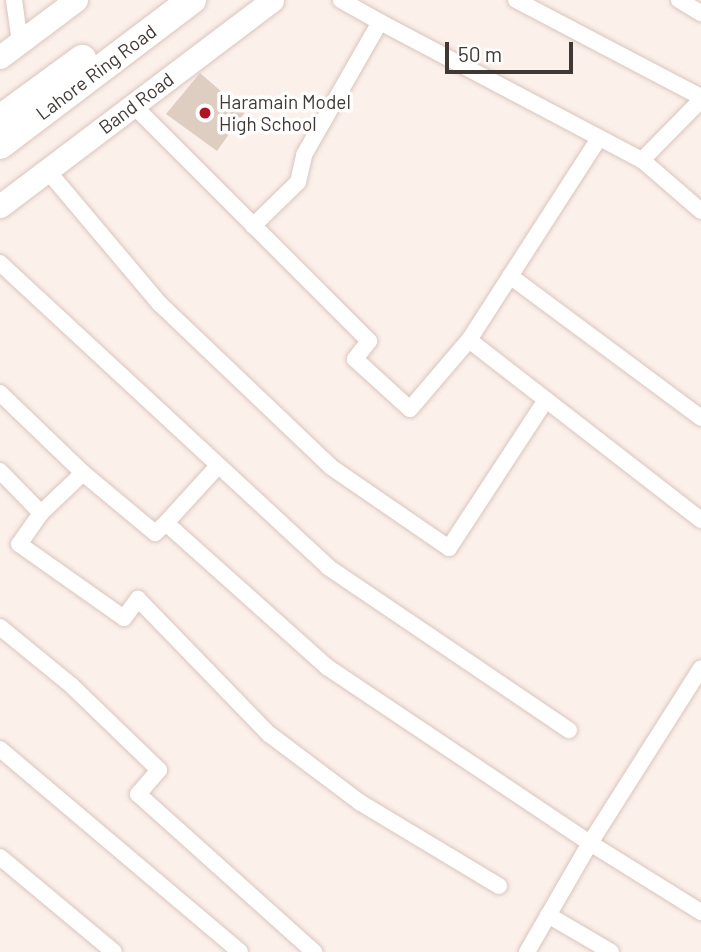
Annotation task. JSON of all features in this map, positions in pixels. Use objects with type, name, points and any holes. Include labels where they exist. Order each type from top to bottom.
[{"type":"highway","name":"Lahore Ring Road","points":[[0,119],[160,0]]},
{"type":"highway","name":"Lahore Ring Road","points":[[0,145],[192,0]]},
{"type":"main road","points":[[0,57],[76,0]]},
{"type":"main road","name":"Band Road","points":[[0,206],[272,0]]},
{"type":"street","points":[[14,0],[20,42]]},
{"type":"street","points":[[341,0],[642,160],[701,211]]},
{"type":"street","points":[[516,0],[701,99],[642,160]]},
{"type":"street","points":[[679,0],[701,13]]},
{"type":"street","points":[[253,226],[298,182],[304,155],[380,22]]},
{"type":"street","points":[[133,105],[369,341],[355,359],[410,409],[469,340],[599,138]]},
{"type":"street","points":[[47,170],[160,304],[331,467],[449,548],[546,400]]},
{"type":"street","points":[[0,263],[217,467],[328,567],[569,730]]},
{"type":"street","points":[[510,276],[701,418]]},
{"type":"street","points":[[469,340],[701,520]]},
{"type":"street","points":[[0,393],[83,473],[155,533],[217,467]]},
{"type":"street","points":[[0,471],[41,513]]},
{"type":"street","points":[[83,473],[41,513],[19,544],[124,618],[138,599],[268,734],[361,803],[499,886]]},
{"type":"street","points":[[166,523],[327,667],[590,843],[701,912]]},
{"type":"street","points":[[0,627],[72,687],[159,770],[138,794],[314,952]]},
{"type":"street","points":[[527,952],[590,843],[701,668]]},
{"type":"street","points":[[0,749],[240,952]]},
{"type":"street","points":[[0,857],[114,952]]},
{"type":"street","points":[[548,915],[611,952]]},
{"type":"building","name":"Haramain Model High School","points":[[200,73],[245,112],[217,151],[166,114]]},
{"type":"place","name":"Haramain Model High School","points":[[205,113]]}]
